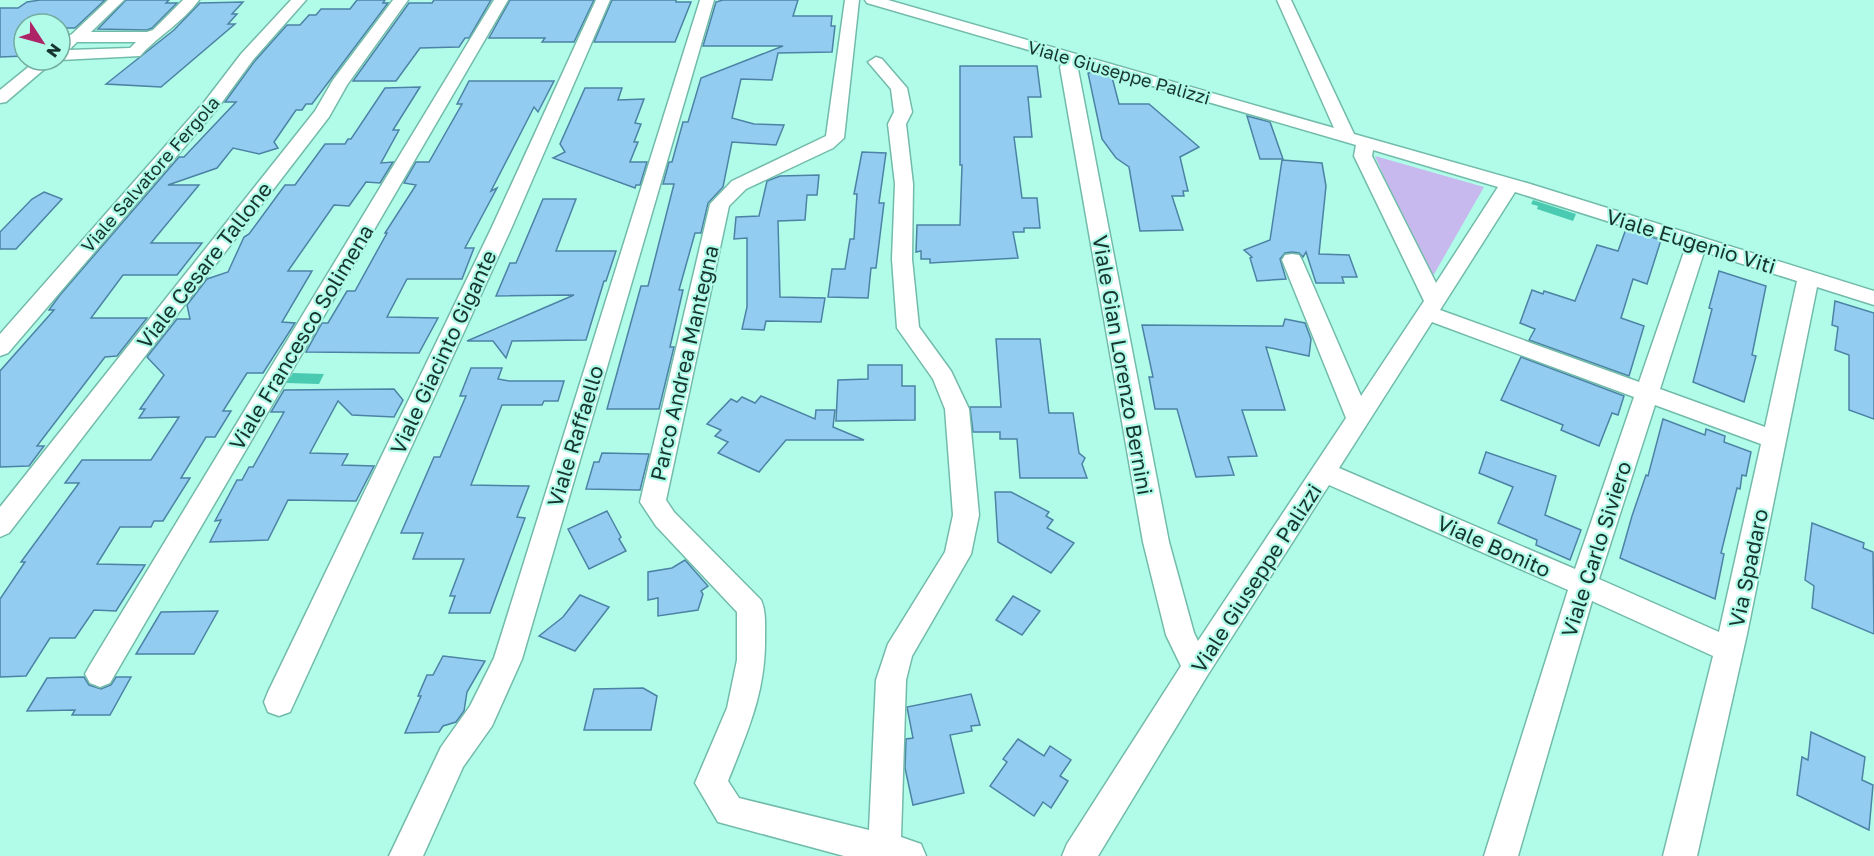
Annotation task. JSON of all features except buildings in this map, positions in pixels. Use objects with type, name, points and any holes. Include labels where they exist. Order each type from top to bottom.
[{"type":"street","points":[[72,41],[117,0]]},
{"type":"street","points":[[76,38],[149,37],[159,33],[192,0]]},
{"type":"street","name":"Viale Salvatore Fergola","points":[[0,348],[211,105],[247,57],[299,0]]},
{"type":"street","name":"Viale Cesare Tallone","points":[[0,526],[323,113],[339,84],[401,0]]},
{"type":"street","name":"Viale Francesco Solimena","points":[[100,674],[501,0]]},
{"type":"street","name":"Viale Giacinto Gigante","points":[[279,702],[496,240],[603,0]]},
{"type":"street","name":"Viale Raffaello","points":[[406,856],[452,757],[481,716],[508,659],[707,0]]},
{"type":"street","name":"Parco Andrea Mantegna","points":[[852,0],[835,138],[827,144],[739,185],[720,204],[653,502],[665,519],[750,608],[751,660],[742,708],[711,783],[729,811],[770,823],[896,852]]},
{"type":"street","name":"Viale Giuseppe Palizzi","points":[[872,0],[1508,184],[1507,190],[1197,667],[1079,856]]},
{"type":"street","points":[[1284,0],[1357,142],[1431,306],[1647,393],[1775,440]]},
{"type":"street","points":[[72,55],[134,53],[149,37]]},
{"type":"street","name":"Viale Gian Lorenzo Bernini","points":[[1072,58],[1068,67],[1156,542],[1180,635],[1197,667]]},
{"type":"street","points":[[876,62],[899,88],[903,112],[897,124],[903,184],[902,259],[908,328],[943,377],[957,409],[966,515],[958,554],[898,653],[891,680],[896,852]]},
{"type":"street","points":[[0,98],[32,72]]},
{"type":"street","name":"Viale Eugenio Viti","points":[[1508,184],[1874,298]]},
{"type":"street","name":"Viale Carlo Siviero","points":[[1501,856],[1583,586],[1697,243]]},
{"type":"street","points":[[1292,261],[1359,420]]},
{"type":"street","name":"Via Spadaro","points":[[1680,856],[1729,650],[1808,278]]},
{"type":"street","name":"Viale Bonito","points":[[1325,473],[1466,532],[1729,650]]},
{"type":"shaded area","points":[[1375,156],[1484,187],[1433,276],[1423,268]]},
{"type":"shaded area","points":[[1533,200],[1576,214],[1573,221],[1537,209],[1538,206],[1531,204]]},
{"type":"shaded area","points":[[293,373],[324,374],[319,384],[286,383]]}]
